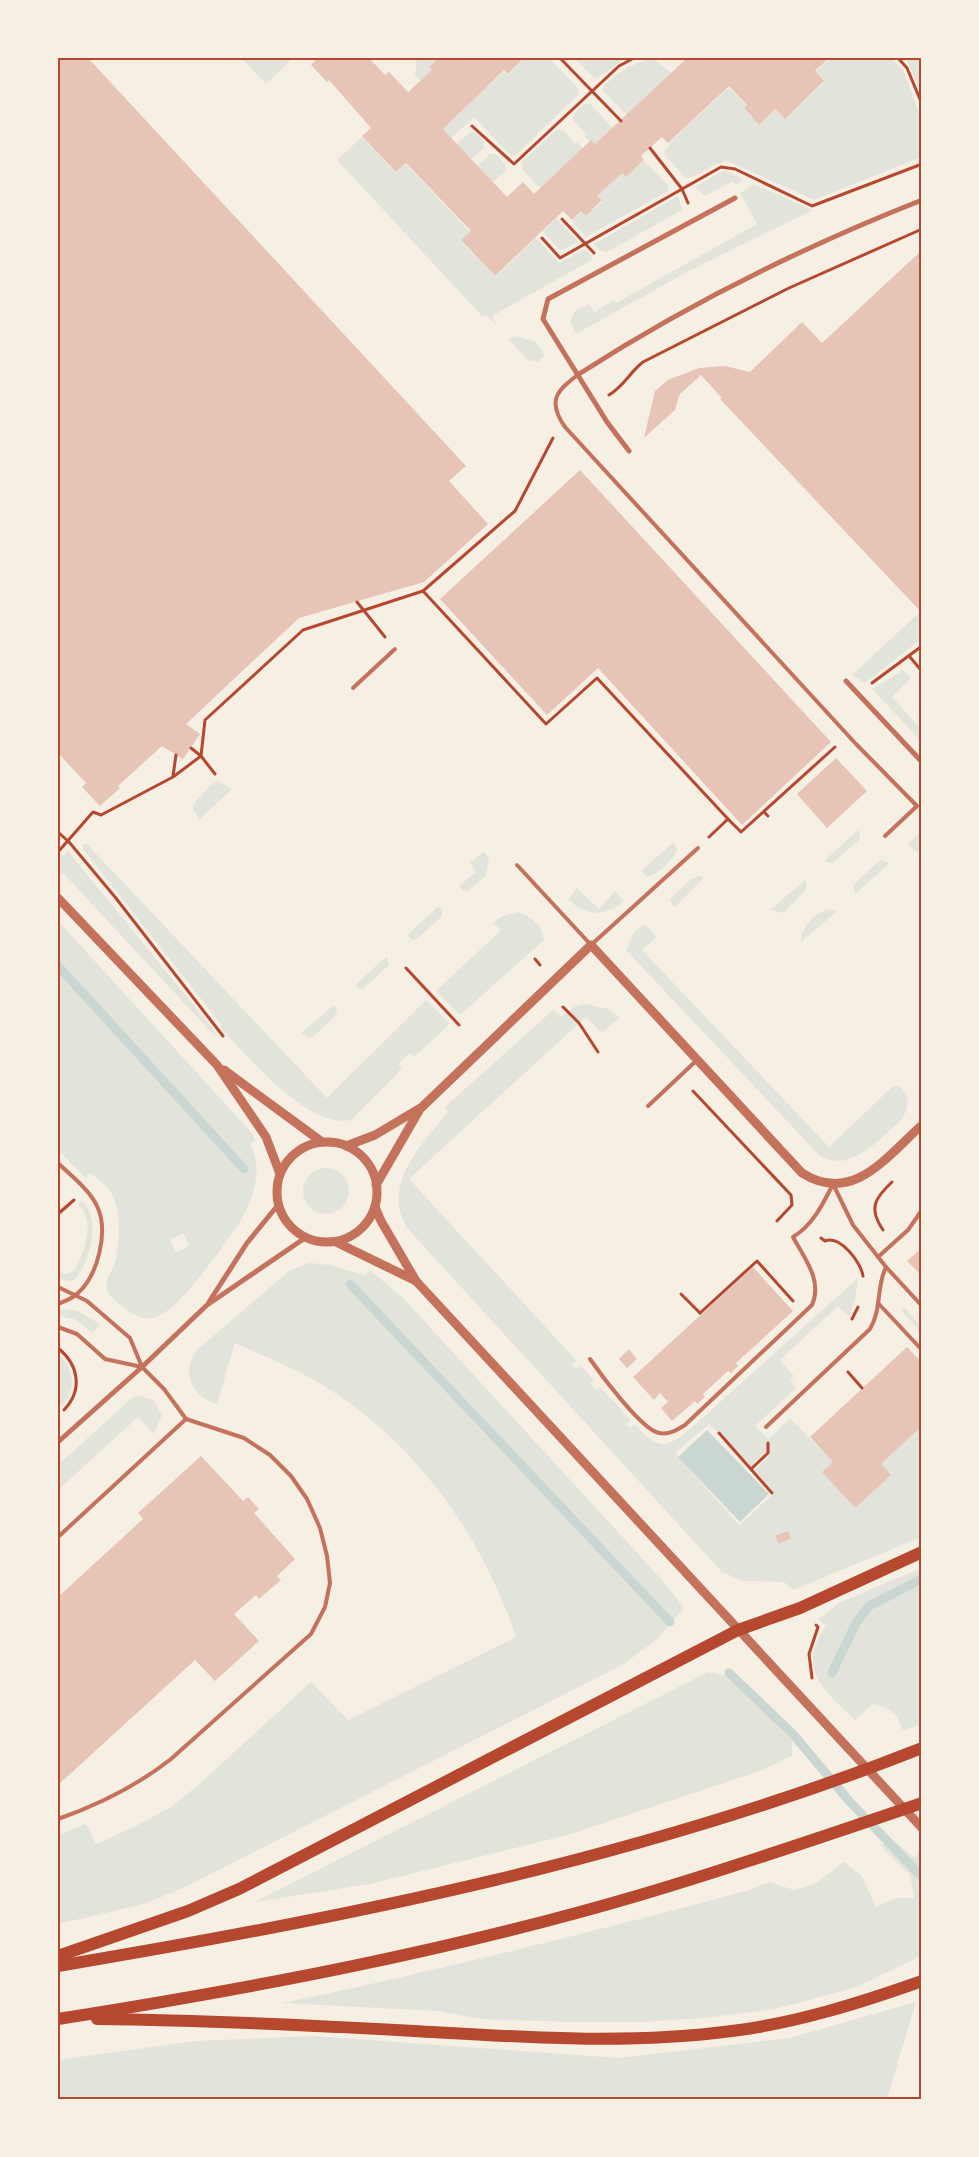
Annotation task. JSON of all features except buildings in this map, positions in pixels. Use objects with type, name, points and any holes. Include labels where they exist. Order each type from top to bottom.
[{"type":"main road","points":[[58,1956],[188,1911],[238,1889],[583,1708],[738,1630],[800,1608],[922,1552]]},
{"type":"main road","points":[[58,1966],[206,1941],[427,1896],[617,1849],[817,1786],[922,1748]]},
{"type":"main road","points":[[60,2019],[301,1977],[515,1929],[640,1895],[922,1803]]},
{"type":"main road","points":[[60,2019],[236,2021],[562,2039],[644,2038],[706,2034],[767,2025],[860,2002],[922,1982]]},
{"type":"street","points":[[629,452],[617,437],[543,319],[548,299],[735,198]]},
{"type":"street","points":[[579,374],[638,338],[767,269],[832,238],[922,200]]},
{"type":"street","points":[[846,681],[922,762]]},
{"type":"street","points":[[58,898],[217,1066],[266,1137],[280,1174]]},
{"type":"street","points":[[346,1146],[375,1135],[422,1107],[591,945],[802,1173],[816,1182],[850,1183],[865,1177],[922,1125]]},
{"type":"street","points":[[217,1066],[322,1142]]},
{"type":"street","points":[[376,1185],[422,1107]]},
{"type":"street","points":[[322,1142],[346,1146],[359,1154],[369,1164],[376,1185],[375,1206],[369,1220],[360,1230],[336,1242],[323,1242],[304,1238],[288,1224],[278,1205],[276,1192],[280,1174],[286,1163],[296,1153],[308,1146],[322,1142]]},
{"type":"street","points":[[206,1305],[247,1242],[278,1205]]},
{"type":"street","points":[[375,1206],[381,1222],[416,1282],[922,1828]]},
{"type":"street","points":[[58,1442],[142,1367],[206,1305],[304,1238]]},
{"type":"street","points":[[336,1242],[416,1282]]},
{"type":"lane","points":[[579,374],[566,384],[556,397],[556,412],[565,427],[856,744],[917,806],[885,836]]},
{"type":"lane","points":[[352,688],[396,649]]},
{"type":"lane","points":[[517,865],[591,945],[698,848]]},
{"type":"lane","points":[[648,1106],[697,1060]]},
{"type":"lane","points":[[58,1163],[95,1201],[100,1213],[101,1236],[96,1260],[88,1280],[76,1295],[58,1304]]},
{"type":"lane","points":[[590,1359],[604,1380],[650,1430],[664,1434],[678,1430],[812,1305],[816,1291],[813,1275],[793,1237],[806,1227],[817,1213],[833,1184]]},
{"type":"lane","points":[[833,1184],[853,1224],[886,1267],[922,1306]]},
{"type":"lane","points":[[878,1257],[908,1230],[922,1210]]},
{"type":"lane","points":[[766,1427],[870,1329],[878,1313],[880,1279],[886,1267]]},
{"type":"lane","points":[[58,1288],[76,1295],[87,1302],[130,1338],[142,1367],[164,1389],[186,1419],[244,1438],[270,1455],[291,1476],[307,1499],[320,1528],[327,1556],[330,1583],[325,1607],[311,1634],[171,1759],[150,1776],[126,1789],[58,1819]]},
{"type":"lane","points":[[878,1303],[922,1350]]},
{"type":"lane","points":[[58,1327],[77,1334],[105,1359],[142,1367]]},
{"type":"lane","points":[[58,1537],[186,1419]]},
{"type":"path","points":[[560,58],[621,121]]},
{"type":"path","points":[[472,126],[514,164],[619,66],[634,58]]},
{"type":"path","points":[[901,58],[922,104]]},
{"type":"path","points":[[650,148],[682,189]]},
{"type":"path","points":[[542,238],[560,258],[721,167],[735,169],[812,206],[922,164]]},
{"type":"path","points":[[562,219],[586,243]]},
{"type":"path","points":[[596,404],[623,386],[631,372],[643,362],[789,288],[922,229]]},
{"type":"path","points":[[58,852],[69,842],[93,812],[102,815],[173,777],[201,756],[205,720],[303,630],[423,591],[515,511],[554,436],[565,427]]},
{"type":"path","points":[[423,591],[546,724],[597,678],[741,832],[836,745],[840,749]]},
{"type":"path","points":[[357,602],[396,649]]},
{"type":"path","points":[[857,694],[910,657],[922,646]]},
{"type":"path","points":[[910,657],[920,669]]},
{"type":"path","points":[[191,748],[201,756],[215,774]]},
{"type":"path","points":[[173,777],[176,755]]},
{"type":"path","points":[[764,812],[768,816]]},
{"type":"path","points":[[698,848],[728,819]]},
{"type":"path","points":[[58,832],[69,842],[115,897],[223,1036]]},
{"type":"path","points":[[535,959],[540,965]]},
{"type":"path","points":[[406,968],[459,1025]]},
{"type":"path","points":[[563,1006],[579,1024],[598,1052]]},
{"type":"path","points":[[693,1091],[791,1195],[793,1202],[777,1221]]},
{"type":"path","points":[[894,1242],[878,1223],[874,1209],[877,1197],[896,1179]]},
{"type":"path","points":[[58,1214],[78,1197]]},
{"type":"path","points":[[787,1211],[794,1217]]},
{"type":"path","points":[[821,1238],[825,1241],[833,1240],[839,1242],[860,1267],[864,1277],[863,1284]]},
{"type":"path","points":[[681,1294],[700,1314],[757,1261],[794,1302],[794,1309]]},
{"type":"path","points":[[852,1320],[860,1299]]},
{"type":"path","points":[[58,1348],[72,1364],[76,1372],[76,1392],[58,1415]]},
{"type":"path","points":[[72,1364],[76,1359]]},
{"type":"path","points":[[844,1368],[862,1388]]},
{"type":"path","points":[[719,1433],[772,1493]]},
{"type":"path","points":[[751,1469],[768,1453]]},
{"type":"path","points":[[815,1623],[818,1627],[811,1644],[809,1663],[815,1684]]},
{"type":"shaded area","points":[[241,58],[293,58],[266,84]]},
{"type":"shaded area","points":[[417,58],[439,58],[429,67],[432,71],[421,81],[415,75]]},
{"type":"shaded area","points":[[549,58],[579,89],[578,95],[516,155],[510,155],[474,117],[451,138],[442,129],[504,71],[508,75],[524,59]]},
{"type":"shaded area","points":[[574,58],[626,58],[597,78],[594,78]]},
{"type":"shaded area","points":[[831,58],[891,58],[903,70],[921,118],[921,157],[814,200],[730,162],[718,164],[697,175],[686,178],[665,156],[664,151],[669,146],[668,144],[729,87],[747,106],[744,109],[759,125],[775,110],[785,119],[824,82],[815,72]]},
{"type":"shaded area","points":[[911,58],[921,58],[921,93],[907,61]]},
{"type":"shaded area","points":[[648,59],[655,60],[671,73],[627,115],[603,91],[604,85],[626,68]]},
{"type":"shaded area","points":[[584,104],[590,104],[613,128],[595,145],[584,136],[586,134],[573,120],[574,114]]},
{"type":"shaded area","points":[[556,130],[563,130],[575,144],[577,142],[583,148],[541,189],[522,169],[522,162]]},
{"type":"shaded area","points":[[470,132],[476,133],[484,141],[484,148],[471,159],[457,144]]},
{"type":"shaded area","points":[[362,137],[396,173],[406,164],[470,232],[461,241],[495,277],[536,238],[559,263],[585,249],[591,255],[592,260],[492,316],[497,326],[486,315],[483,317],[337,160]]},
{"type":"shaded area","points":[[490,154],[496,154],[505,164],[506,170],[493,182],[478,166]]},
{"type":"shaded area","points":[[644,161],[669,186],[668,191],[586,237],[572,221],[581,212],[586,216],[602,202],[597,196],[622,173],[626,177]]},
{"type":"shaded area","points":[[724,170],[741,178],[742,181],[736,184],[733,181],[705,196],[695,187]]},
{"type":"shaded area","points":[[754,184],[813,210],[685,273],[576,334],[570,323],[575,311],[589,304],[594,312],[614,300],[616,303],[757,224],[740,193]]},
{"type":"shaded area","points":[[678,196],[682,210],[607,252],[599,250],[594,244]]},
{"type":"shaded area","points":[[556,218],[578,242],[561,251],[543,232]]},
{"type":"shaded area","points":[[517,336],[536,342],[545,355],[537,362],[533,359],[530,362],[508,339]]},
{"type":"shaded area","points":[[919,613],[921,616],[921,639],[865,683],[852,675]]},
{"type":"shaded area","points":[[903,670],[911,678],[892,697],[921,729],[921,741],[872,689]]},
{"type":"shaded area","points":[[218,781],[232,789],[200,819],[193,810],[193,804],[211,785]]},
{"type":"shaded area","points":[[858,830],[860,839],[835,861],[831,863],[824,861]]},
{"type":"shaded area","points":[[921,831],[921,848],[917,853],[908,844]]},
{"type":"shaded area","points":[[674,842],[677,850],[672,858],[660,870],[647,877],[641,871]]},
{"type":"shaded area","points":[[87,844],[327,1098],[426,1000],[450,1024],[414,1057],[410,1053],[398,1064],[402,1069],[351,1120],[334,1120],[317,1114],[281,1089],[223,1031],[220,1023],[83,849],[83,845]]},
{"type":"shaded area","points":[[68,851],[213,1029],[215,1036],[64,874],[58,873],[58,860]]},
{"type":"shaded area","points":[[484,851],[489,859],[486,876],[468,891],[463,891],[459,886],[476,872],[470,863]]},
{"type":"shaded area","points":[[880,860],[890,863],[855,894],[853,885]]},
{"type":"shaded area","points":[[700,876],[704,878],[675,907],[672,905],[670,899],[691,879]]},
{"type":"shaded area","points":[[805,880],[807,887],[803,893],[783,913],[770,910]]},
{"type":"shaded area","points":[[577,888],[599,909],[615,891],[624,901],[609,910],[595,913],[588,912],[568,899]]},
{"type":"shaded area","points":[[438,907],[442,910],[442,916],[417,939],[412,940],[407,935]]},
{"type":"shaded area","points":[[830,909],[836,912],[801,942],[803,931],[810,921],[825,910]]},
{"type":"shaded area","points":[[519,912],[539,926],[544,940],[460,1015],[436,991],[501,930],[493,923],[502,916]]},
{"type":"shaded area","points":[[58,921],[252,1133],[255,1140],[250,1145],[254,1153],[257,1172],[250,1202],[242,1219],[202,1274],[189,1290],[165,1313],[154,1318],[142,1318],[123,1307],[112,1298],[107,1290],[108,1279],[115,1262],[119,1235],[117,1207],[110,1191],[90,1173],[86,1178],[58,1150]],"holes":[[[183,1233],[189,1246],[176,1253],[170,1240]]]},
{"type":"shaded area","points":[[645,924],[657,937],[642,950],[829,1147],[893,1086],[899,1087],[907,1098],[906,1111],[902,1118],[874,1145],[857,1156],[839,1161],[820,1156],[626,950],[634,932]]},
{"type":"shaded area","points":[[387,956],[389,965],[363,989],[358,989],[356,984]]},
{"type":"shaded area","points":[[586,1004],[608,1009],[620,1017],[602,1033],[586,1017],[409,1179],[577,1361],[572,1365],[576,1369],[581,1366],[594,1380],[590,1383],[596,1390],[600,1387],[631,1420],[626,1424],[630,1428],[635,1424],[645,1435],[660,1444],[668,1443],[682,1435],[858,1278],[855,1301],[849,1317],[838,1306],[780,1360],[794,1376],[790,1381],[796,1388],[755,1426],[769,1439],[790,1418],[833,1462],[822,1472],[855,1508],[881,1464],[921,1426],[921,1537],[794,1590],[784,1582],[743,1581],[722,1572],[407,1228],[400,1212],[399,1196],[402,1180],[417,1151],[448,1112],[445,1107],[553,1010],[561,1016],[576,1006]],"holes":[[[709,1424],[751,1466],[767,1451],[770,1454],[755,1470],[774,1493],[739,1525],[675,1453]]]},
{"type":"shaded area","points":[[334,1005],[337,1010],[336,1015],[313,1037],[309,1038],[301,1033]]},
{"type":"shaded area","points":[[326,1168],[339,1172],[345,1178],[349,1191],[345,1204],[339,1210],[326,1214],[313,1210],[307,1204],[303,1191],[307,1178],[313,1172]]},
{"type":"shaded area","points":[[82,1201],[88,1209],[91,1218],[92,1238],[83,1268],[74,1280],[67,1281],[58,1278],[58,1271],[66,1274],[74,1271],[82,1255],[87,1237],[87,1220],[84,1212],[78,1205]]},
{"type":"shaded area","points":[[309,1263],[330,1265],[365,1275],[370,1270],[404,1299],[662,1580],[684,1608],[657,1639],[624,1664],[181,1889],[144,1904],[58,1924],[58,1835],[86,1824],[96,1844],[134,1827],[169,1808],[196,1787],[311,1682],[348,1720],[516,1637],[501,1598],[483,1560],[462,1524],[438,1490],[411,1458],[382,1429],[349,1403],[314,1380],[235,1343],[217,1404],[201,1395],[191,1382],[189,1374],[190,1365],[198,1349],[289,1271]]},
{"type":"shaded area","points":[[905,1308],[921,1326],[921,1333],[902,1311]]},
{"type":"shaded area","points":[[64,1309],[78,1311],[100,1324],[93,1333],[74,1319],[58,1316],[58,1311]]},
{"type":"shaded area","points":[[58,1353],[68,1367],[72,1381],[69,1395],[58,1409]]},
{"type":"shaded area","points":[[141,1396],[153,1400],[162,1415],[154,1434],[138,1417],[58,1490],[58,1465],[133,1397]]},
{"type":"shaded area","points":[[707,1430],[769,1494],[740,1522],[678,1457]]},
{"type":"shaded area","points":[[921,1568],[921,1725],[902,1730],[899,1720],[892,1712],[873,1704],[855,1720],[825,1689],[814,1667],[813,1654],[817,1641],[826,1626],[819,1619],[839,1603]]},
{"type":"shaded area","points":[[708,1672],[733,1677],[792,1733],[792,1756],[760,1771],[571,1834],[370,1884],[255,1902]]},
{"type":"shaded area","points":[[895,1842],[915,1858],[921,1850],[921,1956],[857,1987],[775,2009],[704,2018],[643,2022],[568,2022],[482,2019],[437,2011],[282,2003],[399,1978],[515,1950],[746,1891],[770,1882],[794,1890],[815,1884],[843,1862],[862,1876],[876,1907],[896,1898],[914,1898],[910,1875],[880,1845]]},
{"type":"shaded area","points":[[916,2002],[887,2099],[58,2099],[58,2060],[195,2041],[314,2036],[619,2058],[790,2038]]},
{"type":"waterway","points":[[58,966],[244,1169]]},
{"type":"waterway","points":[[350,1284],[670,1622]]},
{"type":"waterway","points":[[832,1673],[856,1623],[869,1606],[922,1579]]},
{"type":"waterway","points":[[729,1673],[792,1733],[850,1802],[922,1877]]}]
